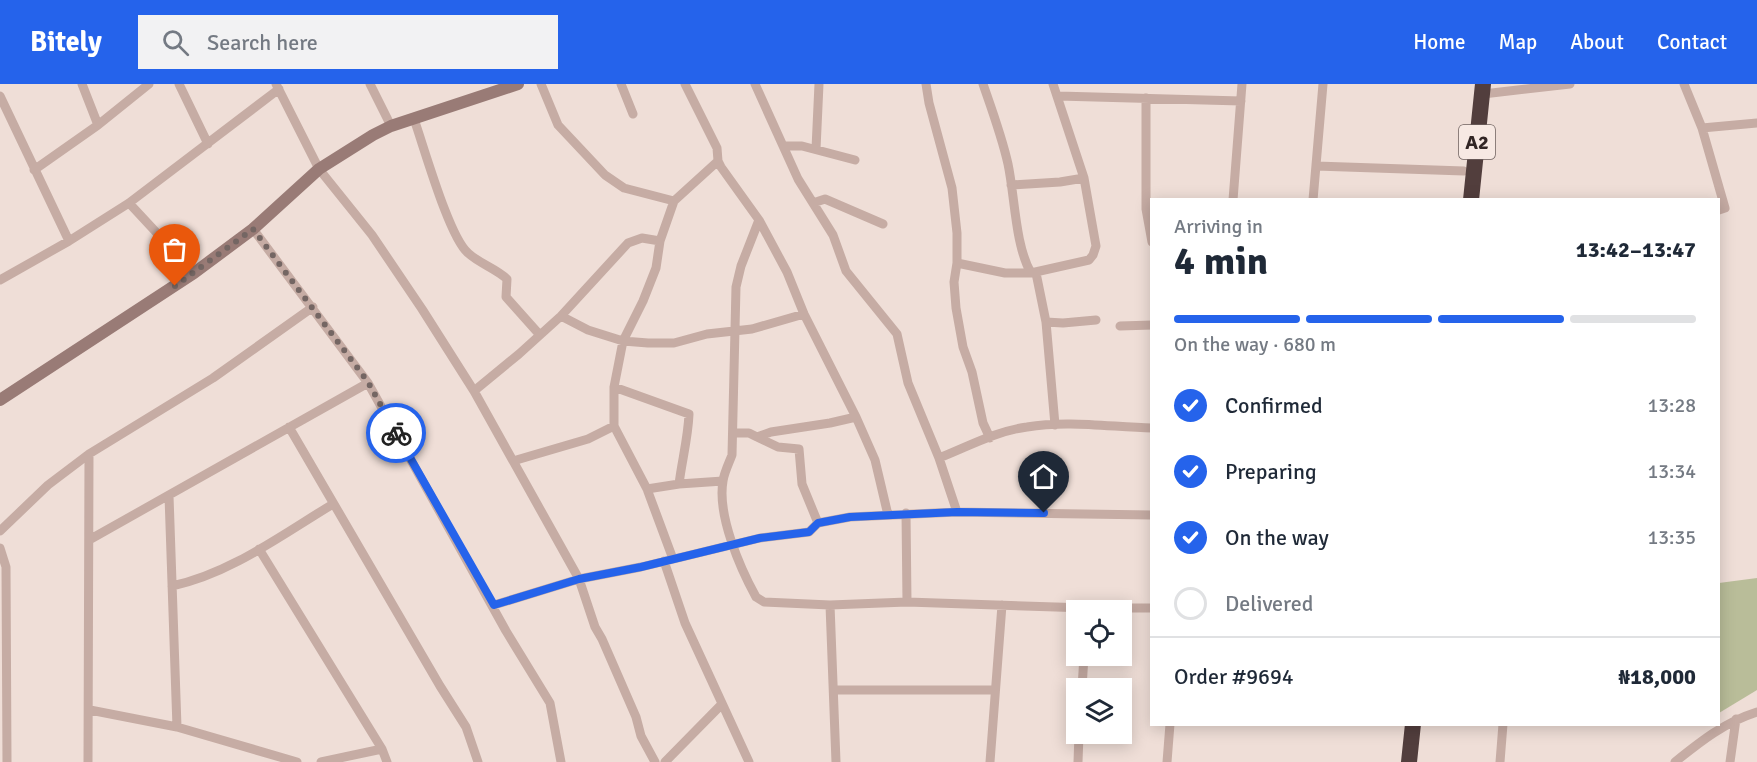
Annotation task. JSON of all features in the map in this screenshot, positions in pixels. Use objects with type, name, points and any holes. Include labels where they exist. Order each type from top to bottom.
[{"type":"highway","name":"A2","points":[[1461,198],[1479,87]]},
{"type":"highway","name":"A2","points":[[1471,198],[1479,87]]},
{"type":"highway","points":[[1409,762],[1413,726]]},
{"type":"highway","points":[[1420,762],[1423,726]]},
{"type":"street","points":[[82,84],[98,125]]},
{"type":"street","points":[[34,170],[98,125],[149,84]]},
{"type":"street","points":[[179,84],[208,144]]},
{"type":"street","points":[[370,84],[391,126]]},
{"type":"street","points":[[0,399],[194,273],[253,229],[319,169],[373,135],[391,126],[518,84]]},
{"type":"street","points":[[541,84],[558,125],[605,175],[624,188],[674,201]]},
{"type":"street","points":[[621,84],[633,114]]},
{"type":"street","points":[[685,84],[717,148],[718,161],[729,180],[759,220],[788,272],[804,314],[875,460],[888,515]]},
{"type":"street","points":[[755,84],[798,179],[833,236],[846,271],[897,334],[908,383],[939,458],[957,512]]},
{"type":"street","points":[[816,149],[819,84]]},
{"type":"street","points":[[926,84],[952,188],[957,233],[957,263],[954,282],[959,328],[983,423],[990,438]]},
{"type":"street","points":[[983,84],[1000,133],[1023,254],[1033,273],[1046,322],[1055,425]]},
{"type":"street","points":[[957,263],[1005,273],[1033,273],[1089,260],[1093,255],[1096,246],[1084,178],[1053,84]]},
{"type":"street","points":[[1233,198],[1242,84]]},
{"type":"street","points":[[1313,198],[1323,84]]},
{"type":"street","points":[[1479,87],[1570,84]]},
{"type":"street","points":[[1684,84],[1702,128],[1725,208],[1720,210]]},
{"type":"street","points":[[0,280],[69,242],[129,203],[208,144],[277,87],[319,169],[372,235],[474,391],[579,579],[595,627],[603,639],[636,717],[641,736],[655,762]]},
{"type":"street","points":[[0,96],[69,242]]},
{"type":"street","points":[[1058,96],[1241,101]]},
{"type":"street","points":[[1146,98],[1146,209],[1150,231]]},
{"type":"street","points":[[414,119],[455,235],[467,253],[507,279],[506,297],[539,334]]},
{"type":"street","points":[[1702,128],[1757,123]]},
{"type":"street","points":[[784,146],[802,146],[855,160]]},
{"type":"street","points":[[718,161],[674,201],[660,241],[656,268],[643,301],[622,340],[614,387],[614,426],[647,489],[685,622],[749,762]]},
{"type":"street","points":[[1316,166],[1464,171]]},
{"type":"street","points":[[1011,185],[1084,178]]},
{"type":"street","points":[[813,203],[825,199],[883,224]]},
{"type":"street","points":[[129,203],[194,273]]},
{"type":"street","points":[[759,220],[741,266],[736,287],[732,455],[723,481],[722,506],[725,522],[756,597],[764,602],[830,605],[907,602],[1066,608]]},
{"type":"street","points":[[253,229],[368,382],[507,631],[550,703],[561,762]]},
{"type":"street","points":[[474,391],[561,316],[628,243],[642,238],[660,241]]},
{"type":"street","points":[[0,531],[48,485],[89,454],[213,378],[313,307]]},
{"type":"street","points":[[561,316],[588,330],[622,340],[674,343],[707,334],[769,325],[804,314]]},
{"type":"street","points":[[1046,322],[1096,320]]},
{"type":"street","points":[[1120,326],[1150,325]]},
{"type":"street","points":[[89,540],[368,382]]},
{"type":"street","points":[[614,387],[689,414],[679,483]]},
{"type":"street","points":[[757,437],[771,432],[856,417]]},
{"type":"street","points":[[513,461],[588,439],[614,426]]},
{"type":"street","points":[[939,458],[1027,426],[1150,428]]},
{"type":"street","points":[[289,427],[466,727],[478,762]]},
{"type":"street","points":[[733,433],[749,433],[778,447],[799,449],[802,484],[818,523]]},
{"type":"street","points":[[88,762],[90,710],[89,454]]},
{"type":"street","points":[[647,489],[679,483],[723,481]]},
{"type":"street","points":[[169,496],[177,727]]},
{"type":"street","points":[[172,586],[194,581],[259,549],[333,504]]},
{"type":"street","points":[[494,605],[579,579],[760,538],[809,532],[818,523],[850,517],[957,512],[1150,515]]},
{"type":"street","points":[[906,513],[907,602]]},
{"type":"street","points":[[0,548],[6,567],[7,762]]},
{"type":"street","points":[[259,549],[382,749],[387,762]]},
{"type":"street","points":[[830,605],[836,762]]},
{"type":"street","points":[[990,762],[1002,605]]},
{"type":"street","points":[[1132,608],[1150,608]]},
{"type":"street","points":[[835,690],[995,690]]},
{"type":"street","points":[[665,762],[722,705]]},
{"type":"street","points":[[90,710],[177,727],[297,762]]},
{"type":"street","points":[[1675,762],[1706,736],[1736,719],[1757,712]]},
{"type":"street","points":[[1730,762],[1736,719]]},
{"type":"street","points":[[1167,762],[1170,726]]},
{"type":"street","points":[[1500,762],[1503,726]]},
{"type":"street","points":[[1077,762],[1078,744]]},
{"type":"street","points":[[321,762],[382,749]]},
{"type":"green space","points":[[1757,578],[1757,690],[1720,712],[1720,583]]},
{"type":"way so far","points":[[175,286],[253,229],[368,382],[396,433]]},
{"type":"route","points":[[396,433],[494,605],[579,579],[641,567],[779,534],[809,532],[818,523],[850,517],[906,513],[1044,513]]}]
